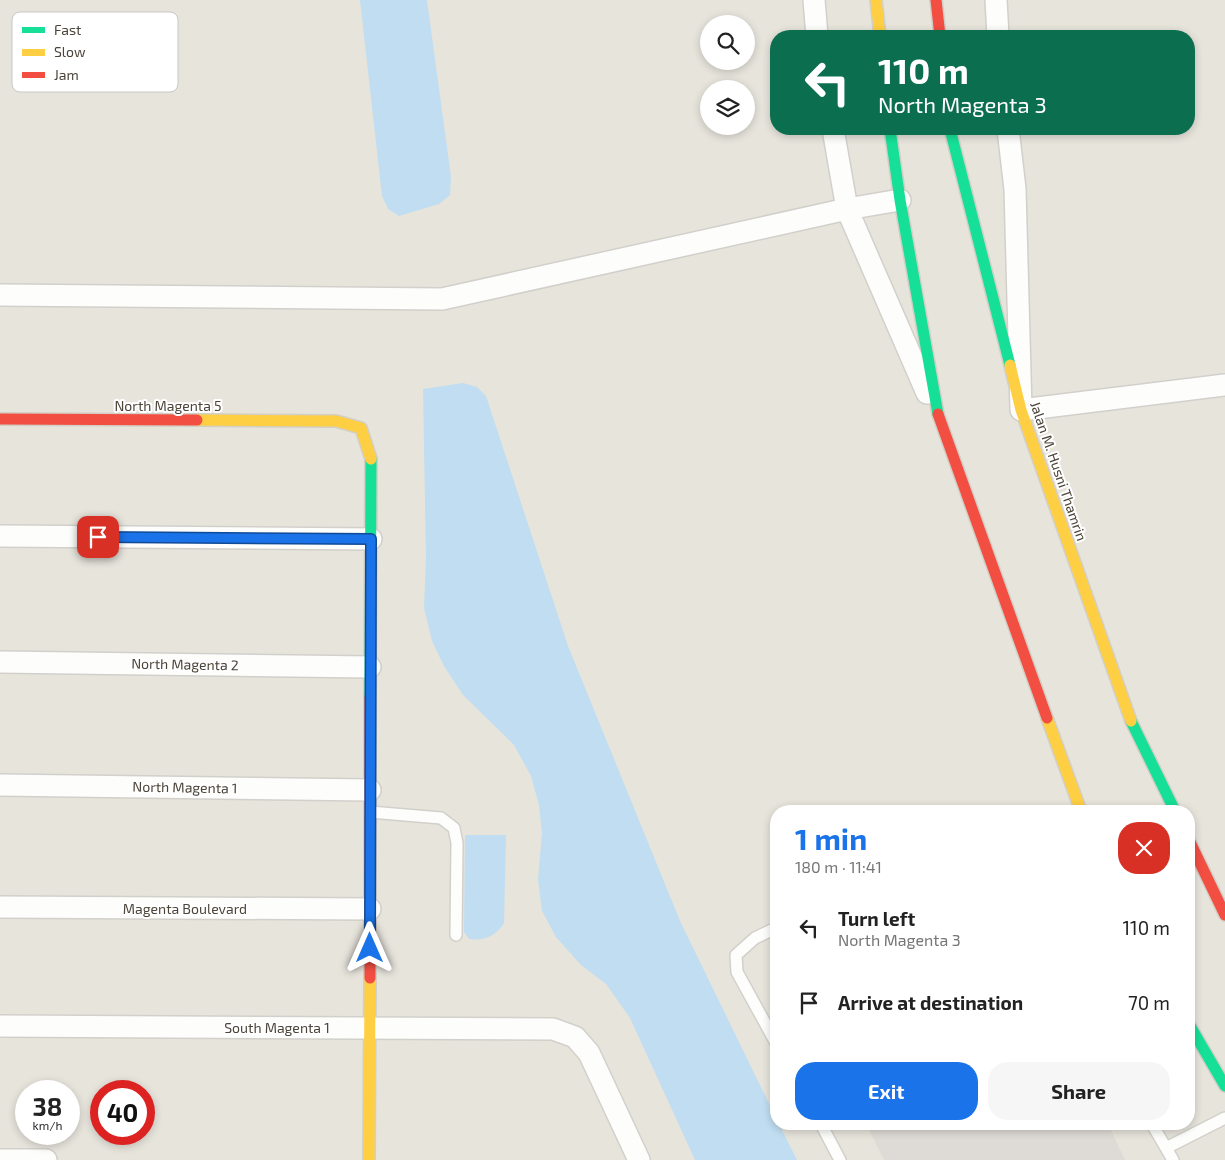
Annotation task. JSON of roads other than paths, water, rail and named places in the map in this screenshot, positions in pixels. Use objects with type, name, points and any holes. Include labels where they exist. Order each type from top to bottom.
[{"type":"main road","points":[[876,0],[879,30]]},
{"type":"main road","points":[[936,0],[939,30]]},
{"type":"main road","points":[[891,135],[900,200],[940,423],[1079,805]]},
{"type":"main road","name":"Jalan M. Husni Thamrin","points":[[952,135],[1021,410],[1133,724],[1172,805]]},
{"type":"main road","name":"North Magenta 5","points":[[0,419],[336,420],[361,428],[371,455],[371,539]]},
{"type":"main road","points":[[369,1160],[371,539]]},
{"type":"main road","points":[[1195,852],[1225,915]]},
{"type":"main road","points":[[1195,1034],[1225,1086]]},
{"type":"street","points":[[814,0],[816,30]]},
{"type":"street","points":[[996,0],[998,30]]},
{"type":"street","points":[[834,135],[847,209],[940,423]]},
{"type":"street","points":[[1009,135],[1015,189],[1021,410],[1225,386]]},
{"type":"street","points":[[0,295],[442,299],[847,209],[900,200]]},
{"type":"street","points":[[0,536],[371,539]]},
{"type":"street","name":"North Magenta 2","points":[[0,662],[370,667]]},
{"type":"street","name":"North Magenta 1","points":[[0,784],[370,790]]},
{"type":"street","name":"Magenta Boulevard","points":[[0,907],[370,909]]},
{"type":"street","name":"South Magenta 1","points":[[0,1026],[553,1029],[575,1037],[589,1053],[638,1160]]},
{"type":"street","points":[[0,1160],[46,1160]]},
{"type":"lane","points":[[370,812],[440,818],[454,828],[457,843],[456,935]]},
{"type":"lane","points":[[770,931],[755,938],[736,954],[737,972],[770,1032]]},
{"type":"lane","points":[[1166,1148],[1225,1118]]},
{"type":"lane","points":[[824,1130],[840,1160]]},
{"type":"lane","points":[[1156,1130],[1173,1160]]},
{"type":"water","points":[[360,0],[427,0],[451,177],[450,195],[439,204],[399,216],[388,209],[382,196]]},
{"type":"water","points":[[463,383],[477,387],[486,396],[568,646],[680,921],[770,1106],[770,1130],[782,1130],[797,1160],[695,1160],[630,1018],[606,984],[581,965],[556,937],[542,911],[538,879],[542,833],[539,805],[531,776],[514,745],[463,695],[444,666],[432,641],[424,608],[426,558],[423,389]]},
{"type":"water","points":[[465,835],[506,835],[504,923],[501,928],[489,937],[480,939],[469,939],[464,932]]}]
